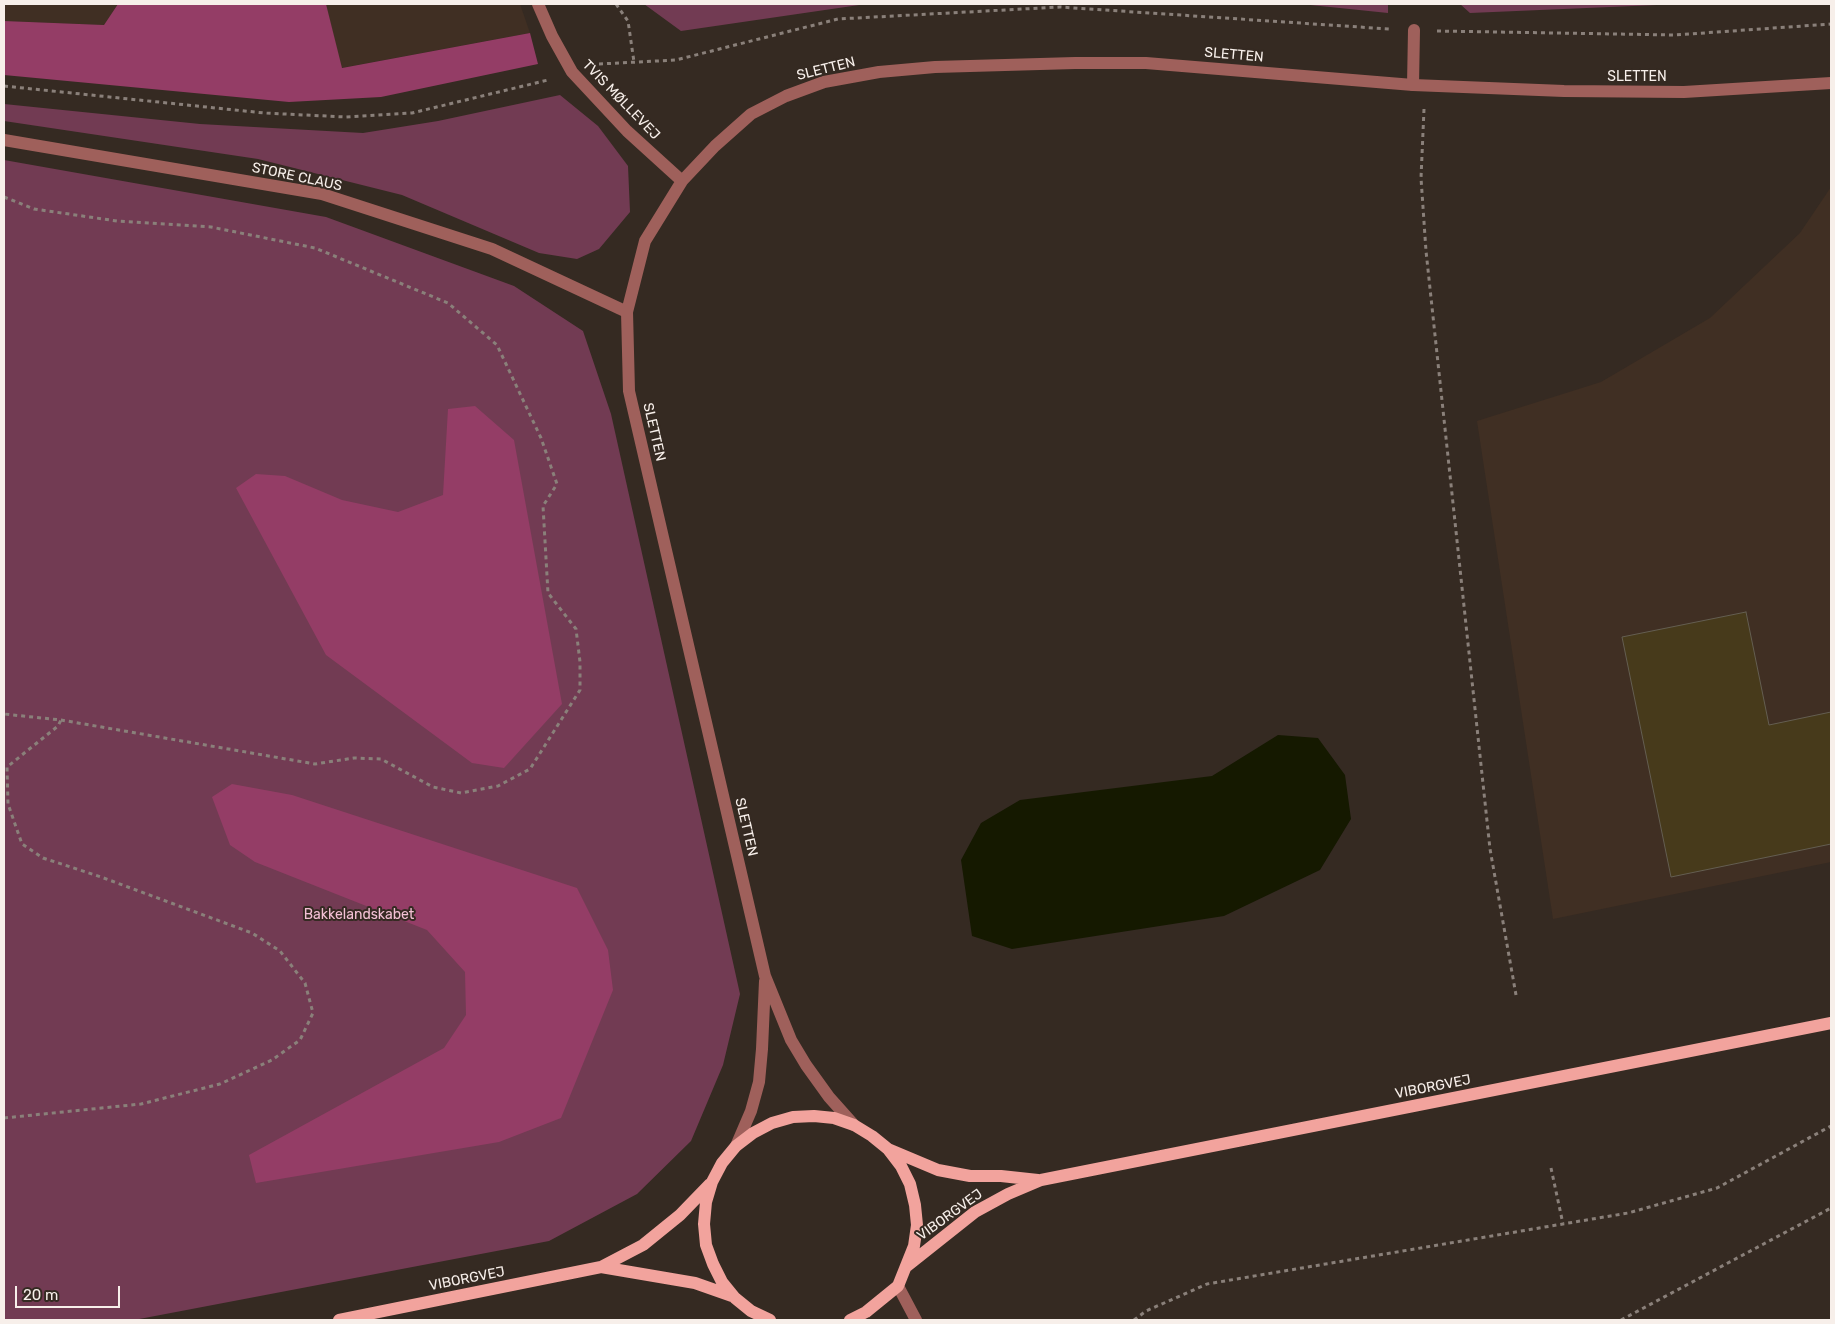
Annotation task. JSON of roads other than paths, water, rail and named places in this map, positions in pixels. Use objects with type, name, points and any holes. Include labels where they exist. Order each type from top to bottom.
[{"type":"main road","name":"VIBORGVEJ","points":[[908,1266],[975,1212],[1008,1194],[1041,1180],[1831,1023]]},
{"type":"main road","points":[[770,1320],[751,1311],[735,1298],[719,1276],[706,1245],[704,1224],[706,1202],[712,1182],[722,1163],[736,1146],[753,1133],[772,1123],[793,1117],[814,1116],[834,1118],[854,1125],[888,1149],[901,1166],[910,1184],[915,1204],[917,1225],[914,1246],[908,1266],[898,1286],[866,1312],[850,1320]]},
{"type":"main road","name":"VIBORGVEJ","points":[[888,1149],[938,1170],[970,1176],[1001,1176],[1041,1180]]},
{"type":"main road","name":"VIBORGVEJ","points":[[339,1320],[601,1267],[649,1240],[680,1214],[712,1182]]},
{"type":"main road","name":"VIBORGVEJ","points":[[601,1267],[695,1283],[735,1298]]},
{"type":"street","name":"TVIS MØLLEVEJ","points":[[538,4],[552,36],[572,72],[626,131],[682,181]]},
{"type":"street","points":[[1414,30],[1419,85]]},
{"type":"street","name":"SLETTEN","points":[[854,1125],[829,1097],[806,1065],[792,1040],[765,976],[629,391],[627,312],[645,241],[682,181],[715,146],[751,114],[786,96],[824,82],[879,72],[945,66],[1146,63],[1419,85],[1564,91],[1684,92],[1831,83]]},
{"type":"street","name":"STORE CLAUS","points":[[4,140],[322,194],[492,249],[627,312]]},
{"type":"street","name":"SLETTEN","points":[[736,1146],[751,1111],[759,1082],[765,976]]},
{"type":"street","points":[[898,1286],[916,1320]]},
{"type":"park label","name":"Bakkelandskabet","points":[[359,915]]}]
